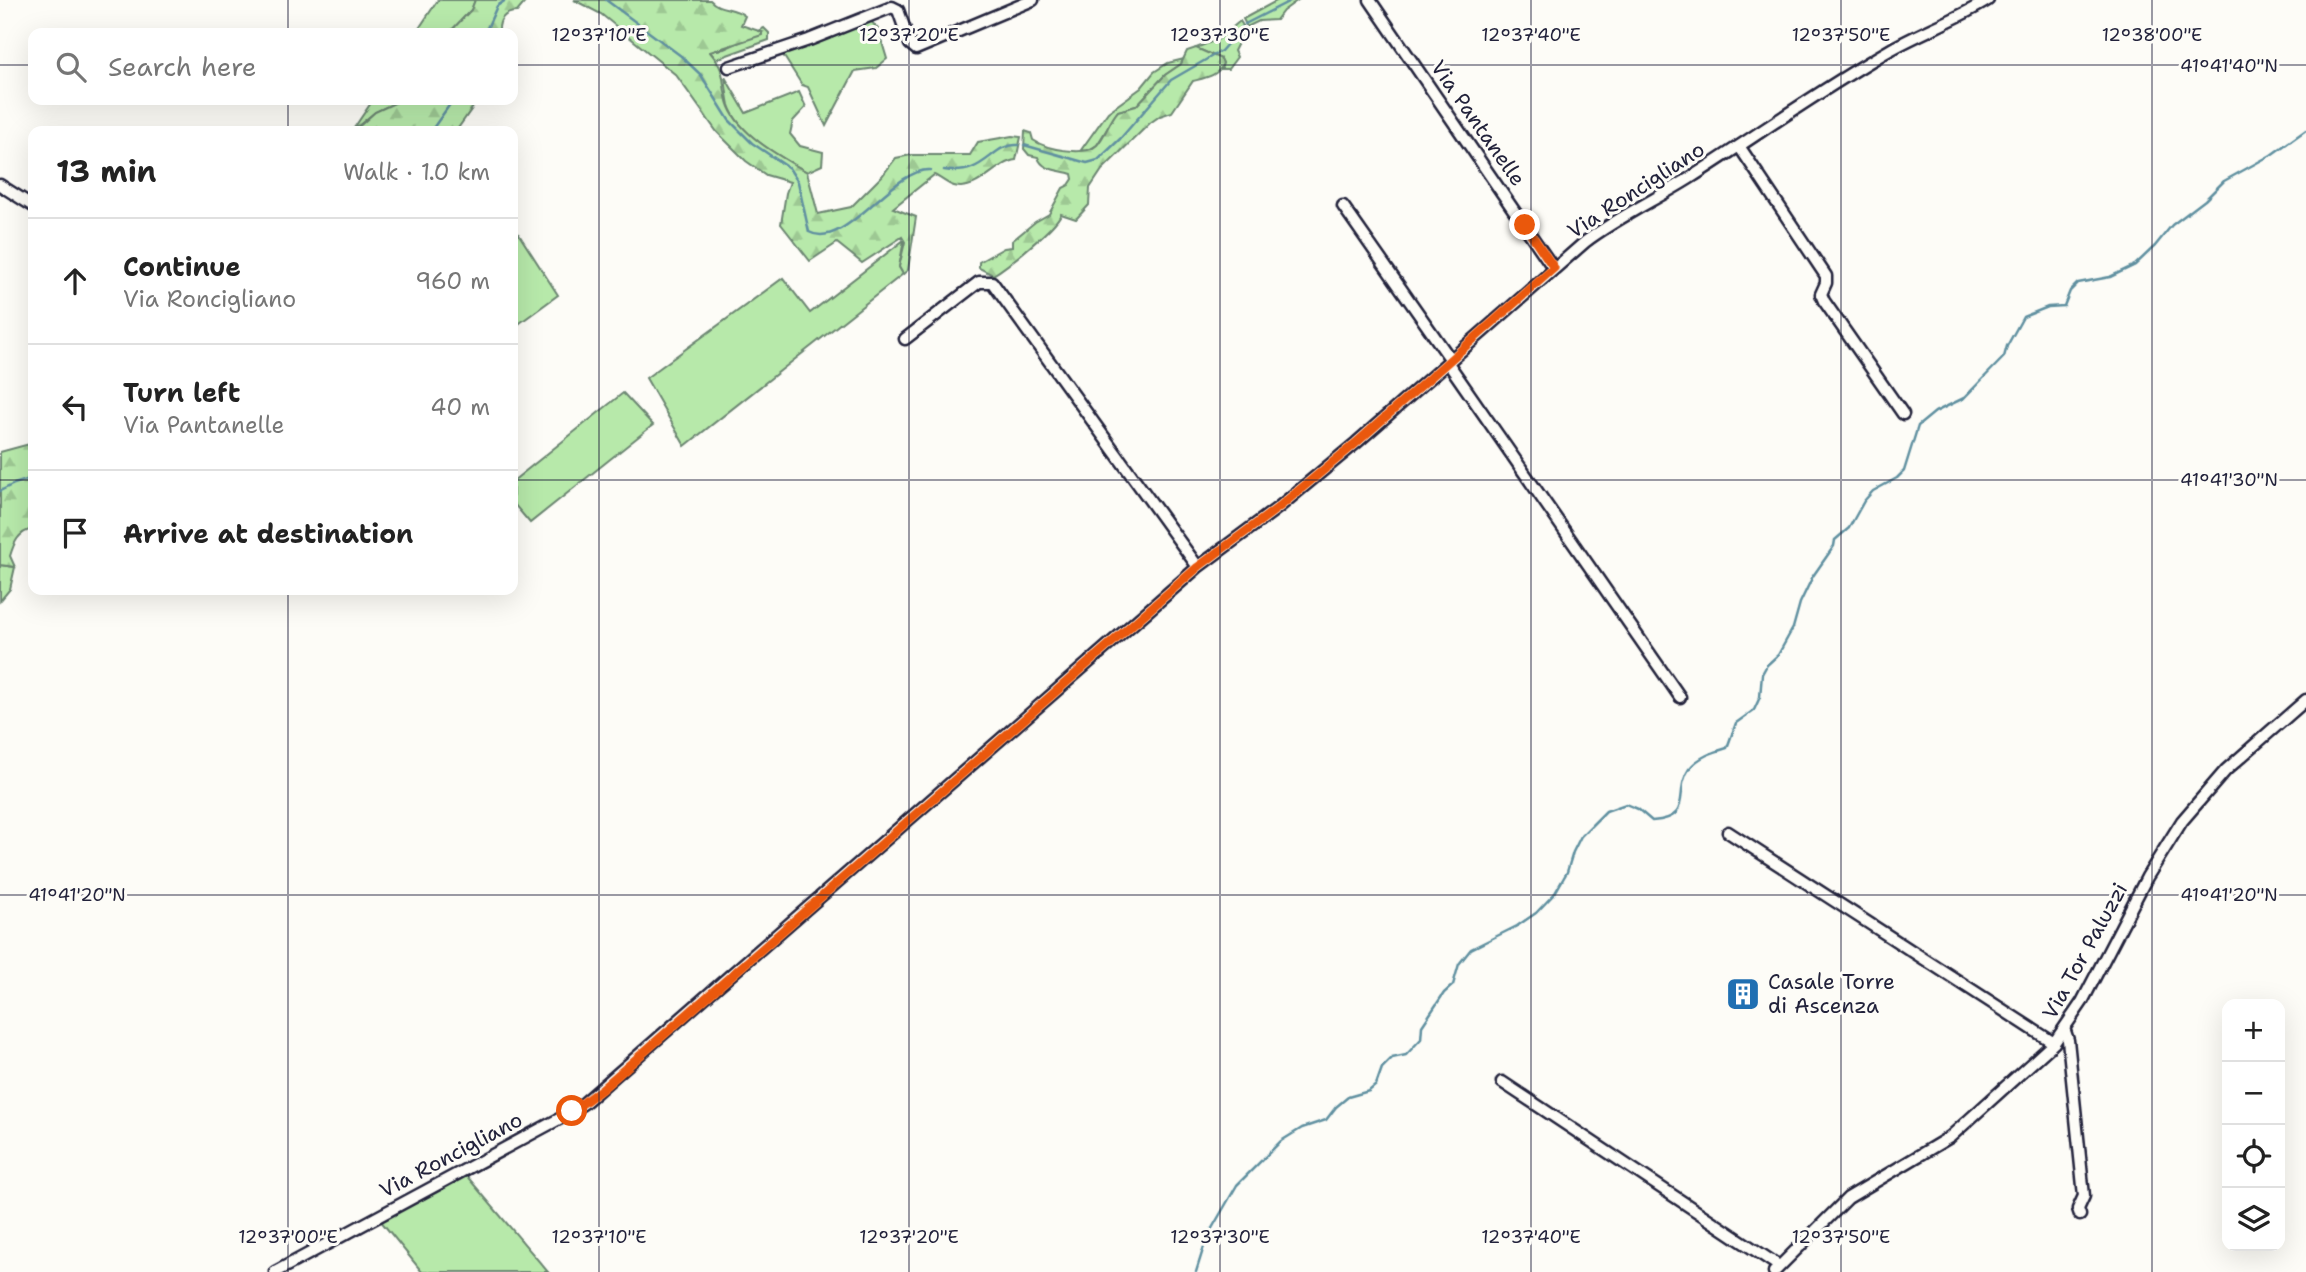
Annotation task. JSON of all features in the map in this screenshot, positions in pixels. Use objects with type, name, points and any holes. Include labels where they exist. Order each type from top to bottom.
[{"type":"street","points":[[729,67],[809,40],[892,7],[898,10],[910,44],[916,48],[1033,0]]},
{"type":"street","name":"Via Pantanelle","points":[[1370,0],[1554,268]]},
{"type":"street","name":"Via Roncigliano","points":[[275,1272],[561,1118],[593,1096],[1198,567],[1279,507],[1554,268],[1610,224],[1679,185],[1884,53],[1956,19],[1988,0]]},
{"type":"street","points":[[1739,146],[1826,276],[1821,294],[1824,301],[1903,414]]},
{"type":"street","points":[[0,185],[28,203]]},
{"type":"street","points":[[1343,206],[1680,697]]},
{"type":"street","points":[[905,339],[979,282],[992,282],[1198,567]]},
{"type":"street","name":"Via Tor Paluzzi","points":[[1776,1269],[1848,1198],[1950,1137],[2054,1043],[2065,1031],[2147,877],[2182,821],[2235,761],[2306,700]]},
{"type":"street","points":[[1728,832],[2054,1043]]},
{"type":"street","points":[[2065,1031],[2084,1196],[2078,1209],[2080,1215]]},
{"type":"street","points":[[1502,1082],[1776,1269]]},
{"type":"green space","points":[[438,0],[475,0],[471,10],[454,28],[419,28]]},
{"type":"green space","points":[[475,0],[527,0],[517,12],[509,13],[503,18],[500,28],[454,28],[471,10]]},
{"type":"green space","points":[[574,0],[710,0],[718,6],[745,16],[741,25],[762,32],[762,35],[710,52],[720,67],[729,107],[735,118],[752,136],[807,172],[818,214],[851,207],[896,158],[911,155],[970,155],[978,142],[1012,136],[1021,137],[1016,160],[963,187],[951,185],[934,175],[893,208],[916,217],[908,270],[903,274],[899,267],[905,242],[902,237],[862,263],[837,243],[810,261],[781,224],[790,182],[766,175],[746,161],[717,132],[676,75],[601,14]]},
{"type":"green space","points":[[1278,0],[1298,0],[1276,20],[1259,21],[1247,27],[1243,19]]},
{"type":"green space","points":[[870,20],[878,29],[887,59],[876,68],[855,71],[826,126],[808,87],[802,85],[783,55]]},
{"type":"green space","points":[[1240,21],[1245,29],[1234,51],[1237,57],[1228,69],[1221,69],[1221,59],[1196,48],[1219,39]]},
{"type":"green space","points":[[764,28],[769,33],[769,40],[716,59],[709,51],[724,49],[762,32],[758,31]]},
{"type":"green space","points":[[1196,48],[1221,59],[1221,67],[1211,76],[1193,81],[1172,112],[1150,123],[1102,170],[1090,188],[1089,205],[1076,219],[1061,214],[1041,237],[993,275],[979,268],[979,262],[1004,248],[1012,247],[1012,241],[1049,214],[1063,188],[1073,179],[1072,174],[1047,167],[1038,157],[1029,155],[1024,149],[1025,131],[1031,133],[1033,140],[1056,149],[1091,149],[1100,141],[1118,111],[1136,106],[1165,75],[1181,64],[1187,51]]},
{"type":"green space","points":[[1184,59],[1136,106],[1118,111],[1097,145],[1087,151],[1081,150],[1108,112],[1141,88],[1154,72],[1168,63]]},
{"type":"green space","points":[[725,77],[746,113],[799,92],[806,107],[793,121],[790,134],[800,146],[823,152],[822,165],[807,172],[774,152],[741,126],[729,105]]},
{"type":"green space","points":[[370,105],[390,105],[375,112],[355,126]]},
{"type":"green space","points":[[390,105],[474,105],[460,126],[360,126],[375,112]]},
{"type":"green space","points":[[518,233],[558,295],[518,324]]},
{"type":"green space","points":[[904,240],[899,267],[903,274],[685,446],[646,378],[783,278],[810,313]]},
{"type":"green space","points":[[623,393],[653,425],[530,523],[518,509],[518,477]]},
{"type":"green space","points":[[28,444],[28,531],[20,535],[10,556],[15,567],[0,565],[0,452]]},
{"type":"green space","points":[[0,565],[15,567],[10,589],[0,601]]},
{"type":"green space","points":[[465,1174],[548,1272],[422,1272],[380,1220]]},
{"type":"waterway","points":[[487,28],[497,6],[506,0]]},
{"type":"waterway","points":[[606,0],[681,56],[701,75],[729,120],[752,143],[789,168],[798,182],[809,232],[823,235],[838,230],[900,182],[915,173],[930,170]]},
{"type":"waterway","points":[[1245,24],[1292,0]]},
{"type":"waterway","points":[[1024,145],[1087,163],[1098,160],[1171,80],[1221,51],[1242,27]]},
{"type":"waterway","points":[[435,126],[449,105]]},
{"type":"waterway","points":[[1196,1272],[1207,1237],[1237,1185],[1281,1141],[1302,1128],[1326,1120],[1348,1097],[1369,1091],[1376,1085],[1382,1068],[1392,1058],[1406,1055],[1421,1039],[1422,1026],[1444,993],[1453,985],[1459,964],[1471,949],[1517,926],[1536,913],[1555,893],[1567,872],[1581,836],[1606,811],[1626,804],[1638,809],[1652,821],[1674,815],[1681,802],[1689,769],[1701,758],[1727,748],[1736,723],[1754,710],[1760,697],[1762,674],[1778,655],[1793,628],[1800,603],[1835,540],[1849,528],[1864,501],[1873,491],[1904,471],[1918,426],[1935,412],[1964,398],[2004,357],[2023,317],[2048,307],[2064,306],[2070,291],[2078,283],[2110,277],[2135,265],[2172,225],[2205,200],[2224,181],[2271,155],[2306,130]]},
{"type":"waterway","points":[[944,170],[969,169],[1001,149],[1018,145]]},
{"type":"waterway","points":[[0,491],[28,480]]},
{"type":"place","name":"Casale Torre di Ascenza","points":[[1743,994]]},
{"type":"route","points":[[572,1111],[602,1089],[1198,567],[1279,507],[1356,443],[1554,268],[1525,225]]}]
